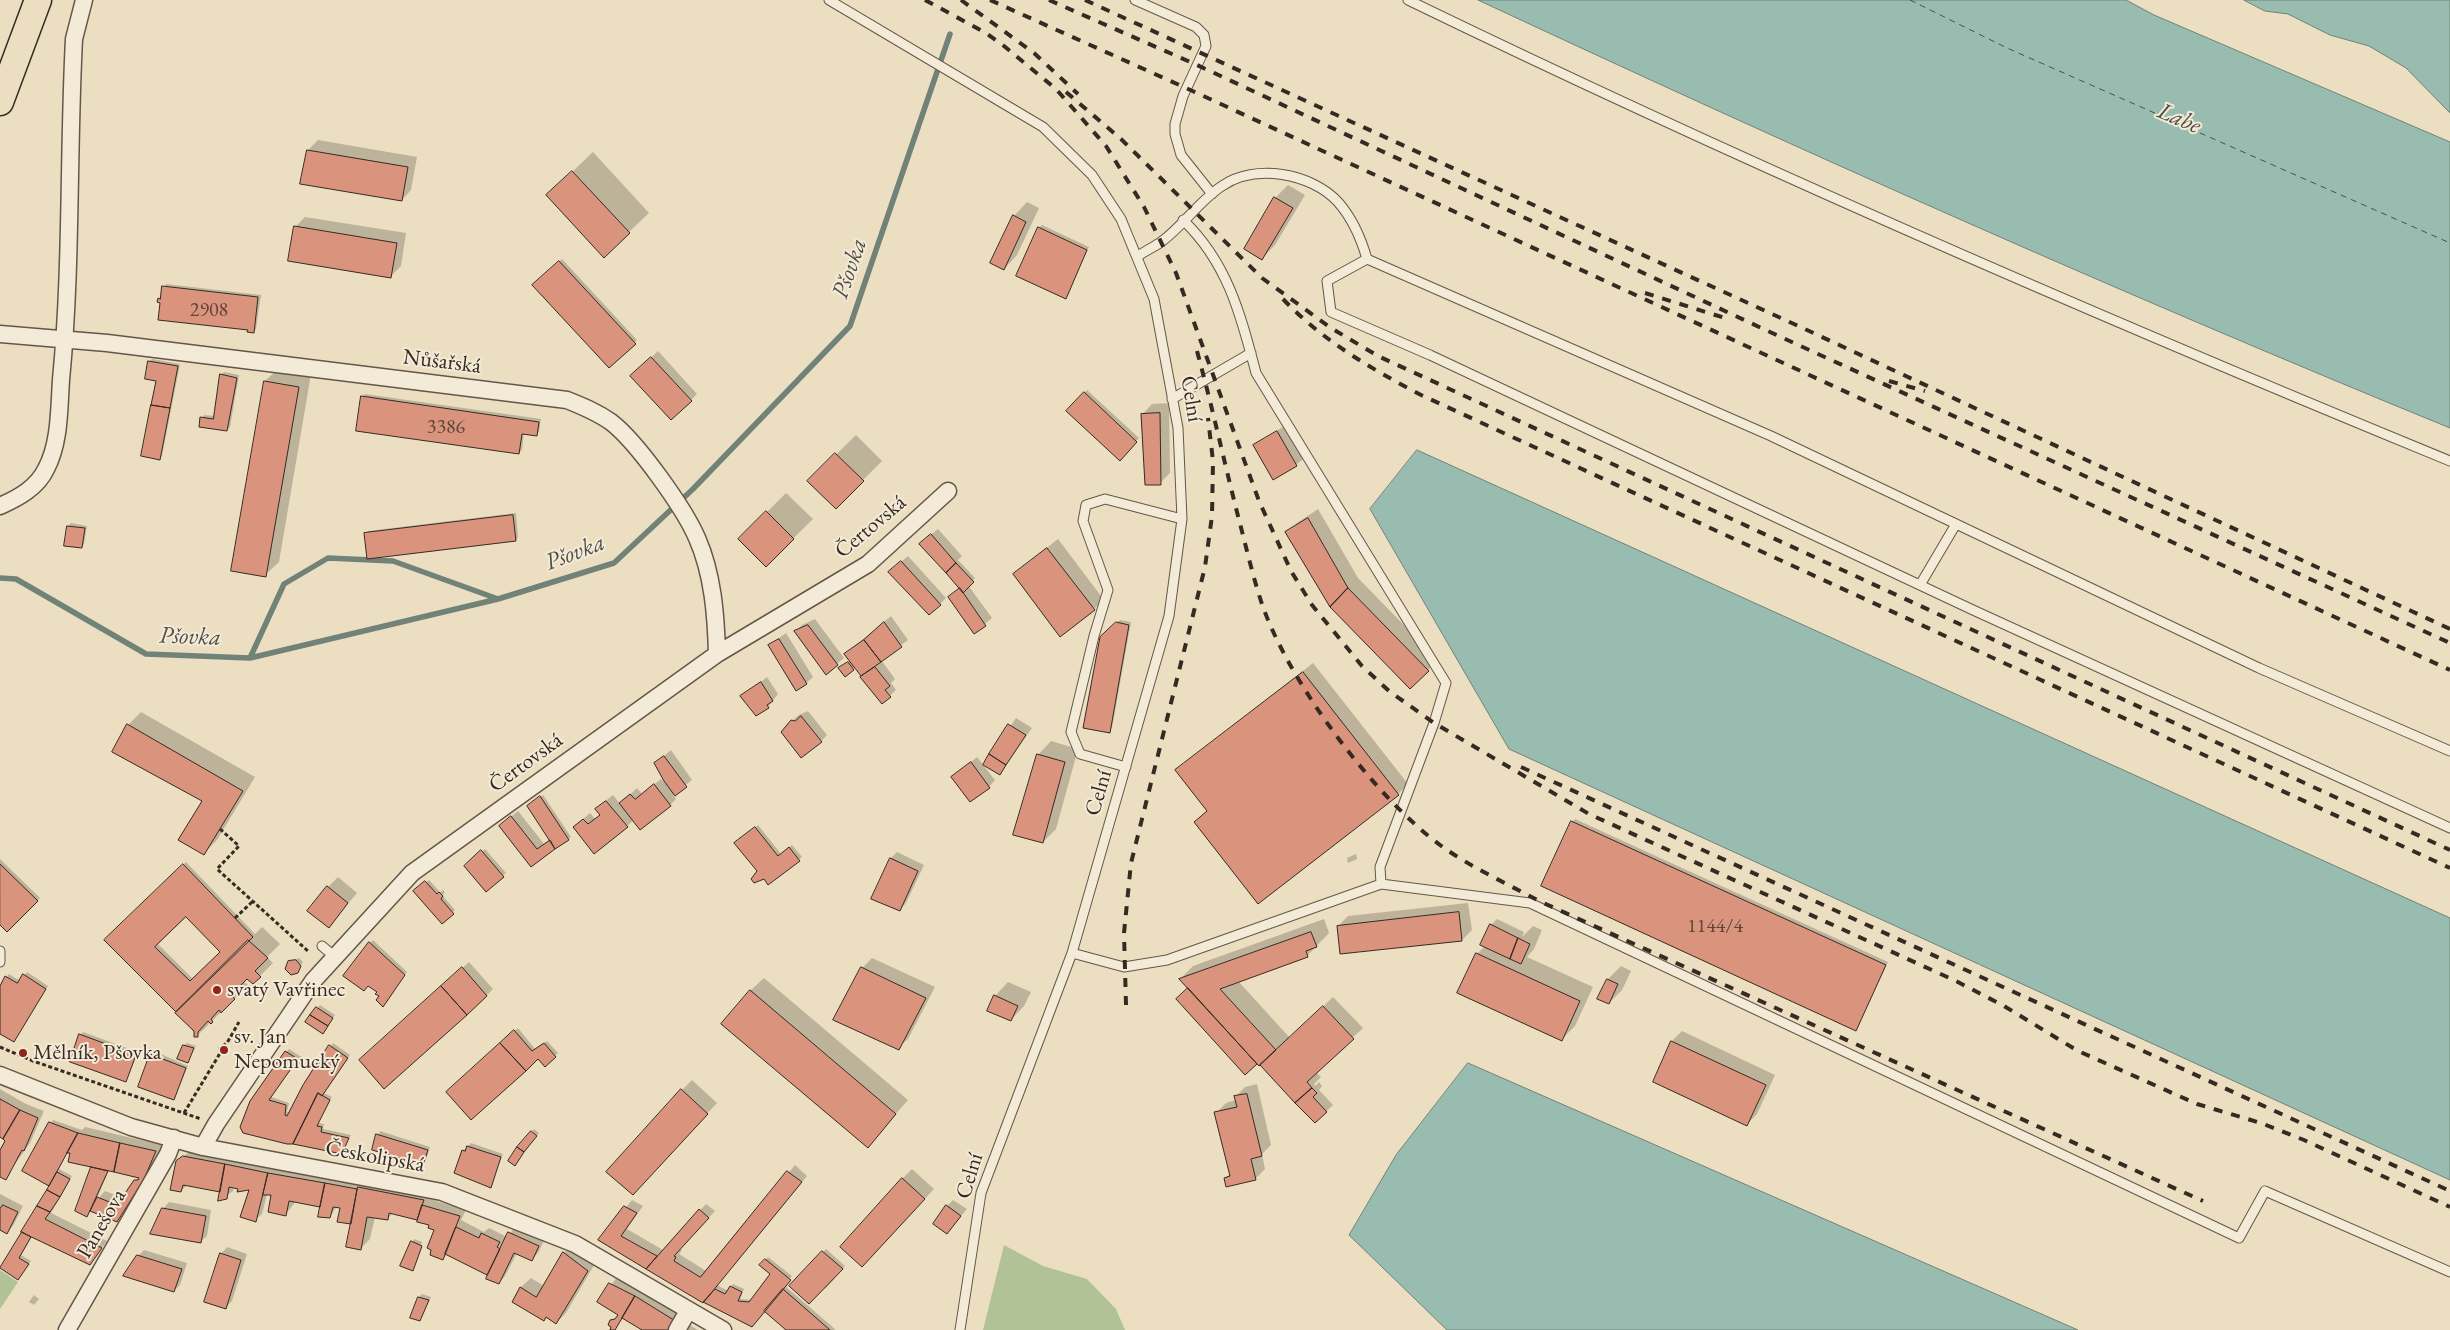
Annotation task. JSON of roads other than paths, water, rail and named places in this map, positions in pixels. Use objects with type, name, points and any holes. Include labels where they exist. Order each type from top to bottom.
[{"type":"main road","points":[[0,102],[38,0]]},
{"type":"street","points":[[0,506],[18,498],[31,489],[46,471],[53,453],[65,339],[74,39],[84,0]]},
{"type":"street","name":"Nůšařská","points":[[0,334],[65,339],[567,400],[589,408],[612,423],[643,457],[669,492],[697,538],[709,578],[716,618],[717,654]]},
{"type":"street","name":"Čertovská","points":[[204,1147],[216,1124],[313,981],[412,873],[717,654],[868,564],[948,491]]},
{"type":"street","name":"Českolipská","points":[[0,1075],[131,1127],[204,1147],[442,1192],[575,1244],[723,1330]]},
{"type":"street","name":"Panešova","points":[[67,1330],[168,1154],[174,1138]]},
{"type":"street","points":[[677,1330],[688,1311]]},
{"type":"lane","name":"Celní","points":[[829,0],[900,40],[1043,127],[1070,151],[1092,175],[1121,218],[1154,299],[1178,428],[1182,519],[1169,616],[1072,952],[981,1194],[960,1330]]},
{"type":"lane","points":[[1135,0],[1202,30],[1204,35],[1206,46],[1182,96],[1175,124],[1175,134],[1182,155],[1212,194]]},
{"type":"lane","points":[[1408,0],[1546,67],[1856,207],[2088,309],[2450,460]]},
{"type":"lane","points":[[1138,256],[1161,242],[1212,194],[1234,179],[1258,173],[1281,174],[1314,185],[1337,201],[1360,234],[1367,259]]},
{"type":"lane","points":[[1184,220],[1198,234],[1222,267],[1245,330],[1256,374],[1446,683],[1434,723],[1380,867],[1381,884]]},
{"type":"lane","points":[[1367,259],[1771,436],[2260,668],[2450,751]]},
{"type":"lane","points":[[1367,259],[1327,281],[1331,312],[1430,355],[1920,584],[2450,828]]},
{"type":"lane","points":[[1172,399],[1251,353]]},
{"type":"lane","points":[[1126,767],[1080,754],[1071,732],[1094,636],[1108,590],[1082,520],[1086,505],[1105,499],[1182,519]]},
{"type":"lane","points":[[1920,584],[1956,524]]},
{"type":"lane","points":[[1072,952],[1124,967],[1167,960],[1381,884],[1530,903],[2239,1238],[2265,1191],[2450,1272]]},
{"type":"lane","points":[[322,946],[335,957]]},
{"type":"lane","points":[[0,951],[0,962]]},
{"type":"water","name":"Labe","points":[[1478,0],[2126,0],[2154,15],[2450,142],[2450,428],[2205,326],[1961,220]]},
{"type":"water","points":[[2244,0],[2450,0],[2450,113],[2406,68],[2369,46],[2330,35],[2288,14],[2265,11]]},
{"type":"water","points":[[1417,450],[2450,918],[2450,1180],[1509,749],[1370,509]]},
{"type":"water","points":[[1468,1063],[2078,1330],[1447,1330],[1349,1235],[1396,1155]]},
{"type":"waterway","name":"Pšovka","points":[[0,578],[16,579],[146,654],[250,658],[498,599],[614,563],[693,489],[850,326],[950,34]]},
{"type":"waterway","points":[[250,658],[284,584],[328,558],[393,561],[498,599]]},
{"type":"railway","points":[[925,0],[986,33],[1004,46],[1056,89],[1106,146],[1144,207],[1176,273],[1259,501],[1291,571],[1312,605],[1362,666],[1389,691],[1434,723],[1589,814],[1956,981],[2004,1006],[2078,1051],[2197,1104],[2261,1123],[2304,1140],[2450,1207]]},
{"type":"railway","points":[[961,0],[1034,53],[1078,94]]},
{"type":"railway","points":[[990,0],[1186,88],[2450,670]]},
{"type":"railway","points":[[1049,0],[1197,65],[1770,332],[2450,643]]},
{"type":"railway","points":[[1085,0],[1794,324],[2450,629]]},
{"type":"railway","points":[[1066,92],[1121,139],[1262,278],[1331,328],[1378,356],[2450,850]]},
{"type":"railway","points":[[1645,293],[1728,319]]},
{"type":"railway","points":[[1283,299],[1314,328],[1348,353],[1421,395],[2450,868]]},
{"type":"railway","points":[[1197,351],[1253,573],[1263,607],[1276,638],[1293,670],[1337,737],[1362,769],[1415,824],[1440,845],[1463,860],[1539,901],[2203,1201]]},
{"type":"railway","points":[[1889,381],[1925,391]]},
{"type":"railway","points":[[1126,1005],[1124,933],[1131,863],[1205,567],[1212,516],[1213,461],[1208,418]]},
{"type":"railway","points":[[1521,767],[2450,1191]]},
{"type":"place","name":"svatý Vavřinec","points":[[217,990]]},
{"type":"place","name":"sv. Jan Nepomucký","points":[[224,1050]]},
{"type":"place","name":"Mělník, Pšovka","points":[[23,1053]]}]
